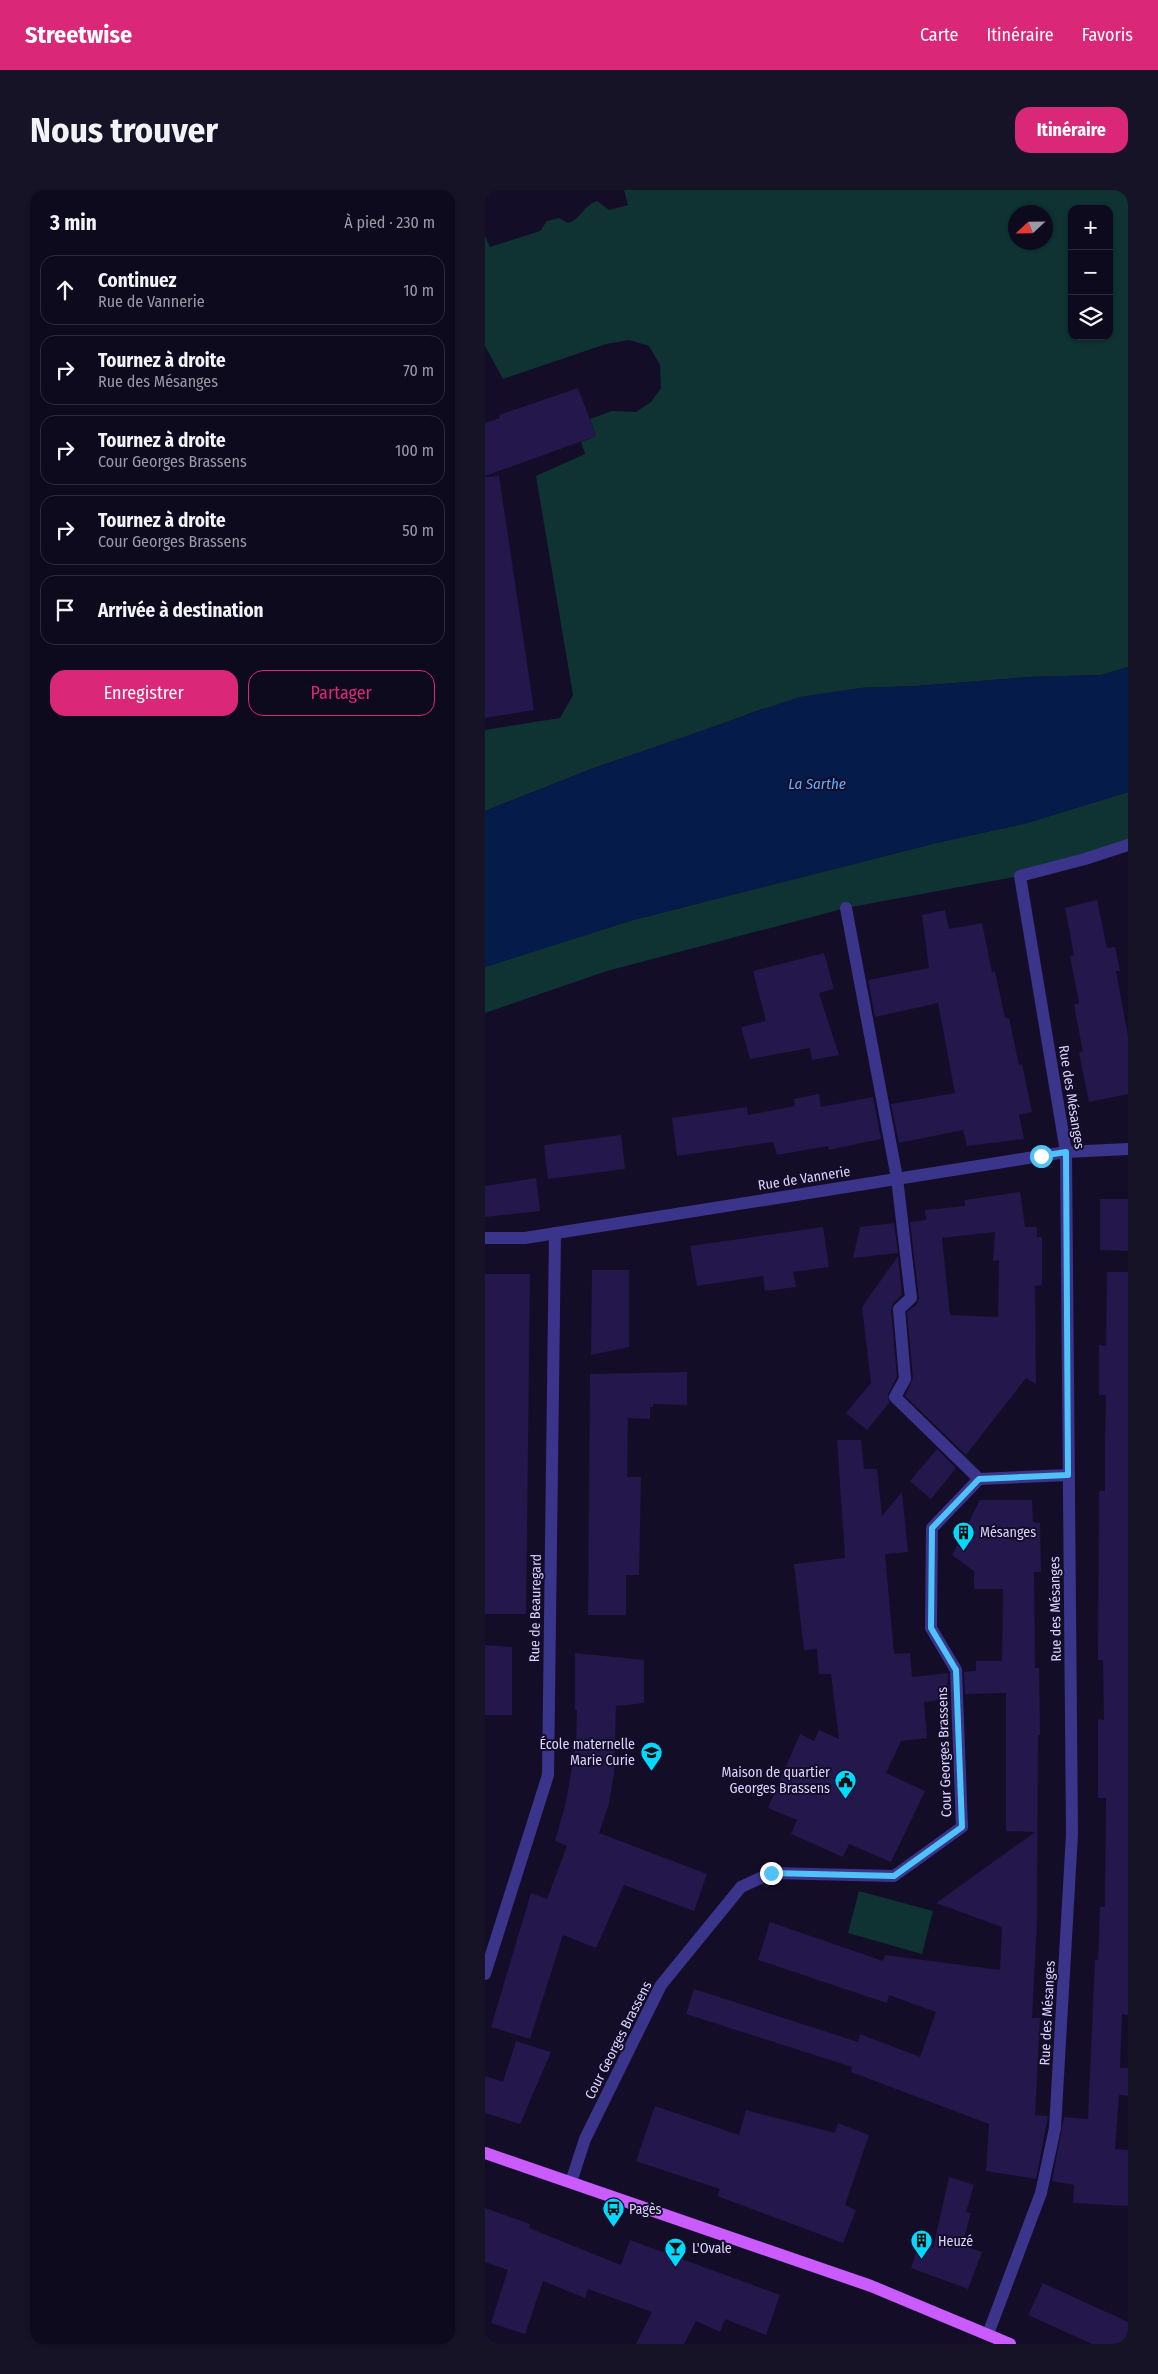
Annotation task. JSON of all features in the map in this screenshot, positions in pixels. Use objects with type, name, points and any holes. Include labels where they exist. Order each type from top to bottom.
[{"type":"main road","points":[[485,2153],[871,2286],[1010,2344]]},
{"type":"street","name":"Rue des Mésanges","points":[[988,2334],[1041,2193],[1055,2128],[1073,1834],[1066,1152],[1020,876],[1085,859],[1128,845]]},
{"type":"street","points":[[846,908],[897,1178],[911,1298],[899,1309],[905,1379],[895,1397],[979,1479],[1068,1475]]},
{"type":"street","name":"Rue de Vannerie","points":[[485,1238],[525,1238],[1066,1152],[1128,1149]]},
{"type":"street","name":"Rue de Beauregard","points":[[485,1974],[548,1775],[555,1233]]},
{"type":"street","name":"Cour Georges Brassens","points":[[571,2182],[585,2139],[661,1985],[741,1887],[771,1873],[894,1876],[962,1827],[956,1670],[931,1628],[932,1528],[979,1479]]},
{"type":"green space","points":[[624,190],[1128,190],[1128,667],[1101,675],[1030,677],[917,686],[860,688],[762,709],[591,769],[485,811],[485,730],[560,718],[573,695],[536,476],[585,454],[581,442],[596,436],[590,419],[612,411],[636,412],[651,402],[661,388],[660,365],[649,346],[629,340],[606,344],[503,379],[485,346],[485,236],[490,247],[540,231],[547,221],[559,218],[568,223],[573,221],[588,206],[597,201],[609,210],[628,205]]},
{"type":"green space","points":[[1128,792],[1128,845],[1020,876],[846,908],[607,971],[485,1013],[485,967],[633,920],[936,843],[1027,823]]},
{"type":"green space","points":[[859,1891],[933,1911],[922,1954],[848,1933]]},
{"type":"water","name":"La Sarthe","points":[[1128,667],[1128,792],[1027,823],[936,843],[633,920],[485,967],[485,811],[591,769],[799,697],[860,688],[917,686],[1030,677],[1101,675]]},
{"type":"building","points":[[578,388],[596,436],[485,476],[485,423],[500,418],[499,415]]},
{"type":"building","points":[[499,476],[534,710],[485,718],[485,477]]},
{"type":"building","points":[[1097,900],[1107,948],[1115,947],[1120,971],[1116,971],[1128,1036],[1128,1094],[1089,1102],[1079,1052],[1083,1052],[1074,1005],[1079,1003],[1070,956],[1074,955],[1065,908]]},
{"type":"building","points":[[945,910],[949,929],[982,923],[992,972],[995,971],[1005,1018],[1009,1018],[1019,1065],[1022,1064],[1032,1112],[1019,1115],[1024,1139],[967,1146],[963,1130],[899,1143],[891,1104],[955,1093],[938,1003],[875,1017],[868,980],[929,968],[922,915]]},
{"type":"building","points":[[824,953],[834,989],[819,993],[839,1055],[812,1060],[810,1048],[750,1059],[741,1027],[766,1021],[753,971]]},
{"type":"building","points":[[819,1094],[821,1107],[873,1097],[881,1139],[829,1150],[828,1146],[777,1155],[773,1142],[677,1156],[672,1118],[747,1107],[748,1115],[795,1106],[794,1099]]},
{"type":"building","points":[[621,1135],[625,1169],[548,1179],[544,1145]]},
{"type":"building","points":[[536,1178],[540,1211],[485,1217],[485,1186]]},
{"type":"building","points":[[1020,1192],[1025,1227],[1037,1227],[1037,1237],[1042,1237],[1042,1285],[1035,1286],[1036,1384],[1026,1378],[966,1455],[905,1396],[913,1378],[907,1312],[917,1304],[919,1298],[910,1222],[926,1220],[925,1210],[965,1206],[965,1200]],"holes":[[[995,1232],[993,1261],[999,1260],[998,1317],[950,1315],[942,1238]]]},
{"type":"building","points":[[1100,1199],[1128,1199],[1128,1251],[1100,1250]]},
{"type":"building","points":[[894,1223],[898,1253],[853,1258],[860,1227]]},
{"type":"building","points":[[823,1227],[829,1267],[793,1272],[796,1287],[765,1291],[763,1276],[697,1286],[690,1246]]},
{"type":"building","points":[[898,1256],[902,1295],[893,1303],[891,1310],[897,1377],[888,1394],[889,1403],[867,1430],[846,1413],[871,1383],[862,1307]]},
{"type":"building","points":[[592,1270],[629,1270],[629,1347],[591,1355]]},
{"type":"building","points":[[1107,1272],[1128,1272],[1128,2015],[1122,2014],[1120,2068],[1128,2068],[1128,2096],[1119,2095],[1115,2149],[1128,2150],[1128,2206],[1073,2203],[1074,2185],[1052,2181],[1064,2117],[1088,2119],[1095,1960],[1098,1960],[1100,1907],[1105,1907],[1106,1798],[1098,1798],[1098,1719],[1104,1720],[1103,1660],[1098,1660],[1098,1644],[1099,1491],[1105,1491],[1106,1395],[1099,1395],[1099,1345],[1106,1346]]},
{"type":"building","points":[[485,1274],[530,1274],[526,1614],[485,1614]]},
{"type":"building","points":[[687,1372],[687,1405],[653,1404],[653,1407],[650,1407],[650,1419],[628,1418],[627,1477],[641,1477],[639,1575],[626,1575],[626,1615],[588,1615],[590,1374]]},
{"type":"building","points":[[837,1440],[861,1440],[864,1469],[877,1469],[882,1516],[902,1492],[908,1552],[885,1554],[894,1654],[910,1653],[912,1677],[948,1673],[947,1699],[924,1702],[927,1738],[901,1741],[886,1773],[925,1791],[891,1862],[849,1844],[843,1857],[791,1834],[797,1820],[768,1808],[800,1734],[814,1741],[819,1730],[839,1739],[831,1674],[819,1674],[817,1649],[804,1650],[794,1564],[845,1558]]},
{"type":"building","points":[[937,1449],[956,1468],[931,1499],[910,1481]]},
{"type":"building","points":[[980,1500],[1032,1500],[1033,1522],[1040,1523],[1041,1572],[1034,1572],[1035,1668],[1039,1668],[1040,1735],[1038,1735],[1037,1923],[1032,2018],[1040,2018],[1035,2115],[1048,2116],[1036,2179],[986,2171],[989,2124],[851,2072],[852,2067],[686,2014],[694,1989],[858,2042],[860,2034],[920,2057],[936,2012],[889,1995],[887,2003],[758,1960],[770,1922],[883,1961],[885,1955],[1000,1970],[1002,1927],[936,1903],[1035,1832],[1006,1831],[1006,1693],[965,1694],[964,1672],[976,1671],[976,1661],[1002,1661],[1003,1589],[974,1589],[974,1571],[952,1555]]},
{"type":"building","points":[[485,1645],[512,1647],[512,1715],[485,1715]]},
{"type":"building","points":[[575,1653],[644,1660],[644,1703],[616,1706],[614,1774],[609,1804],[599,1833],[707,1874],[694,1911],[624,1885],[596,1948],[563,1935],[530,2039],[491,2027],[531,1893],[547,1899],[567,1846],[555,1841],[566,1802],[576,1743]]},
{"type":"building","points":[[516,2041],[551,2052],[520,2124],[485,2113],[485,2076],[503,2082]]},
{"type":"building","points":[[655,2106],[739,2135],[746,2110],[835,2133],[838,2123],[869,2135],[845,2205],[856,2210],[843,2243],[717,2196],[720,2189],[636,2161]]},
{"type":"building","points":[[949,2177],[974,2185],[966,2212],[971,2213],[962,2245],[982,2252],[968,2289],[911,2268],[918,2247],[921,2248],[923,2244],[933,2248]]},
{"type":"building","points":[[485,2208],[530,2224],[529,2228],[621,2265],[630,2240],[780,2295],[766,2335],[725,2319],[720,2332],[696,2321],[684,2344],[636,2344],[652,2312],[588,2289],[585,2298],[543,2281],[525,2334],[491,2323],[508,2270],[485,2262]]},
{"type":"building","points":[[1043,2283],[1128,2322],[1128,2344],[1092,2344],[1028,2315]]},
{"type":"place","name":"Mésanges","points":[[964,1551]]},
{"type":"place","name":"École maternelle Marie Curie","points":[[651,1771]]},
{"type":"place","name":"Maison de quartier Georges Brassens","points":[[846,1799]]},
{"type":"place","name":"Pagès","points":[[613,2228]]},
{"type":"place","name":"Heuzé","points":[[922,2260]]},
{"type":"place","name":"L'Ovale","points":[[676,2267]]},
{"type":"route","points":[[771,1873],[894,1876],[962,1827],[956,1670],[931,1628],[932,1528],[979,1479],[1068,1475],[1066,1152],[1041,1156]]}]
